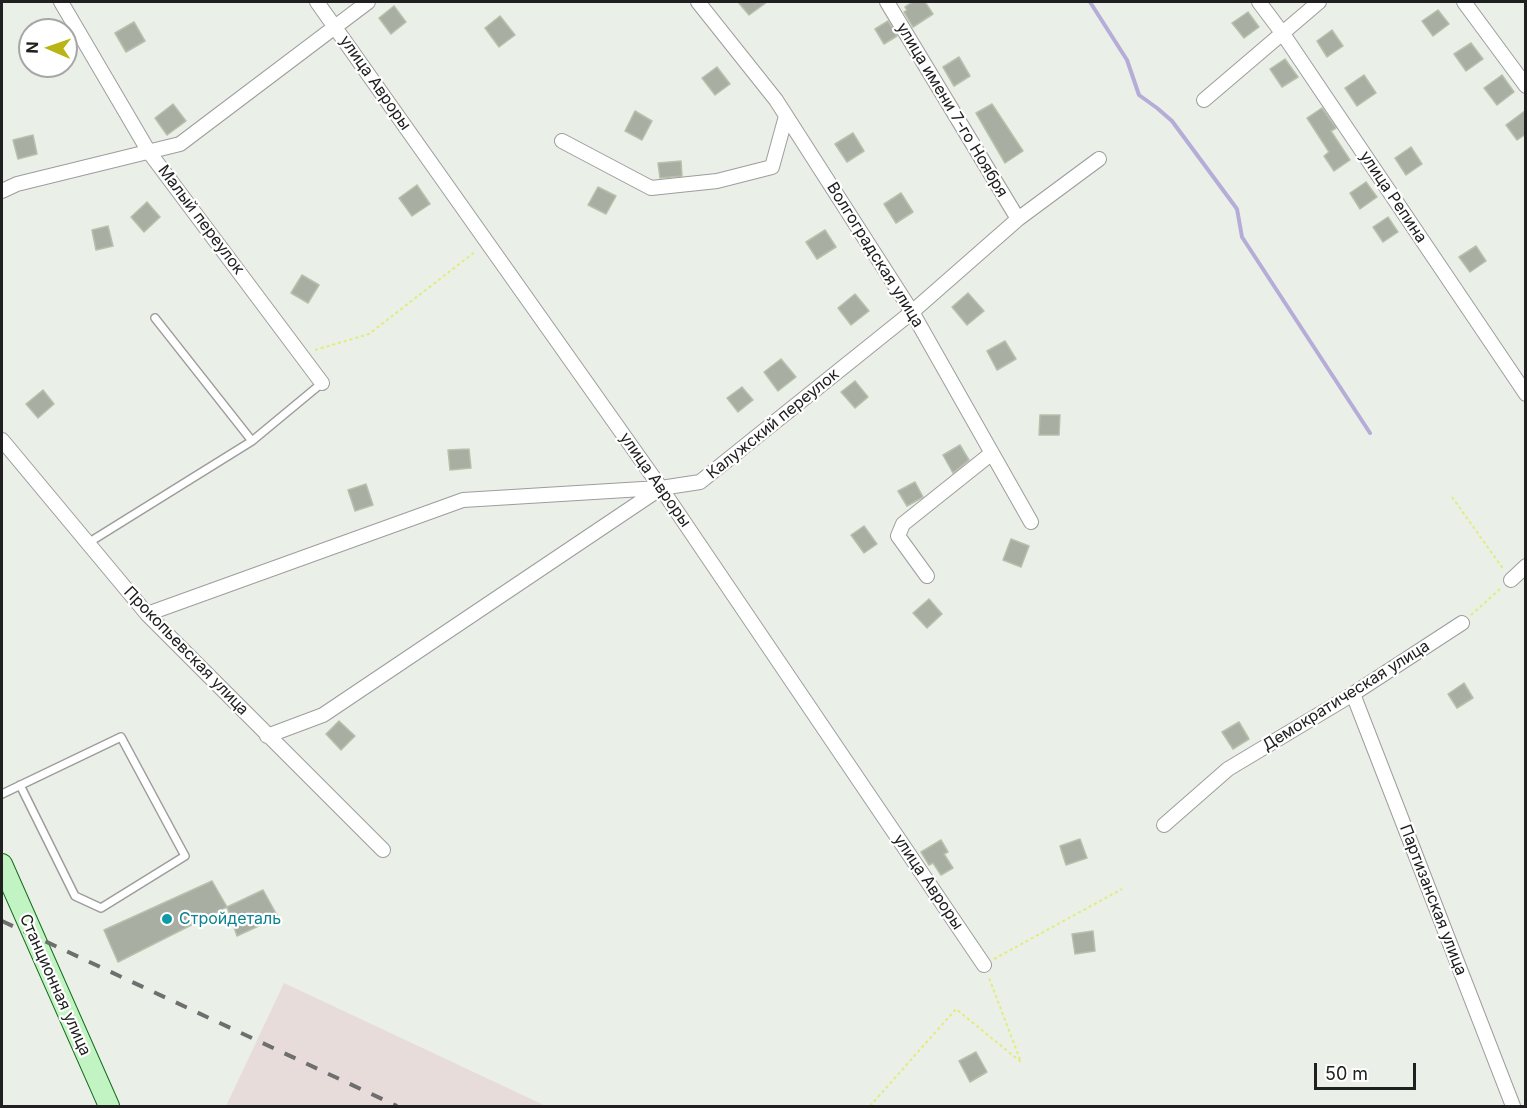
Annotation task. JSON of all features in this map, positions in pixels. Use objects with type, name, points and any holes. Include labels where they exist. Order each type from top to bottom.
[{"type":"main road","name":"Станционная улица","points":[[2,864],[109,1107]]},
{"type":"street","points":[[61,2],[149,152],[180,144],[368,2]]},
{"type":"street","name":"улица Авроры","points":[[317,2],[661,488],[984,965]]},
{"type":"street","name":"Волгоградская улица","points":[[698,2],[776,100],[912,312],[1031,522]]},
{"type":"street","name":"улица имени 7-го Ноября","points":[[886,2],[1018,219]]},
{"type":"street","name":"улица Репина","points":[[1259,2],[1526,393]]},
{"type":"street","points":[[1204,100],[1319,2]]},
{"type":"street","points":[[1464,2],[1526,86]]},
{"type":"street","points":[[562,141],[651,188],[717,181],[772,167],[786,116]]},
{"type":"street","name":"Малый переулок","points":[[2,191],[17,184],[149,152],[322,383]]},
{"type":"street","name":"Калужский переулок","points":[[267,736],[323,715],[661,488],[700,482],[912,312],[1018,219],[1099,159]]},
{"type":"street","name":"Прокопьевская улица","points":[[2,440],[147,614],[382,850]]},
{"type":"street","points":[[927,576],[898,536],[903,524],[992,453]]},
{"type":"street","points":[[147,614],[463,500],[661,488]]},
{"type":"street","points":[[1511,580],[1526,566]]},
{"type":"street","name":"Демократическая улица","points":[[1164,825],[1228,769],[1353,694],[1462,623]]},
{"type":"street","name":"Партизанская улица","points":[[1353,694],[1513,1107]]},
{"type":"lane","points":[[155,318],[252,441]]},
{"type":"lane","points":[[88,543],[252,441],[322,383]]},
{"type":"lane","points":[[2,794],[20,785],[121,737],[184,856],[101,908],[75,896],[20,785]]},
{"type":"path","points":[[300,354],[369,334],[488,242]]},
{"type":"path","points":[[1452,497],[1511,580],[1462,623]]},
{"type":"path","points":[[870,1107],[956,1009],[1021,1062],[984,965],[1122,890]]},
{"type":"shaded area","points":[[284,983],[546,1106],[226,1106]]},
{"type":"building","points":[[738,2],[767,2],[749,15]]},
{"type":"building","points":[[913,2],[925,2],[933,14],[913,27],[904,12],[907,10],[905,7]]},
{"type":"building","points":[[394,6],[406,22],[391,34],[379,18]]},
{"type":"building","points":[[1438,10],[1449,24],[1433,36],[1422,21]]},
{"type":"building","points":[[1248,12],[1259,27],[1244,38],[1232,23]]},
{"type":"building","points":[[500,16],[515,35],[499,47],[485,28]]},
{"type":"building","points":[[888,21],[897,36],[884,44],[875,29]]},
{"type":"building","points":[[134,22],[145,41],[126,52],[115,33]]},
{"type":"building","points":[[1332,30],[1343,46],[1327,57],[1317,41]]},
{"type":"building","points":[[1471,43],[1483,59],[1466,71],[1454,54]]},
{"type":"building","points":[[959,57],[970,76],[954,86],[943,67]]},
{"type":"building","points":[[1285,59],[1298,77],[1282,87],[1270,69]]},
{"type":"building","points":[[717,67],[730,84],[715,95],[702,78]]},
{"type":"building","points":[[1364,75],[1376,93],[1357,106],[1345,88]]},
{"type":"building","points":[[1502,75],[1514,92],[1497,105],[1484,88]]},
{"type":"building","points":[[173,104],[186,121],[167,135],[155,118]]},
{"type":"building","points":[[992,104],[1023,151],[1005,163],[976,113]]},
{"type":"building","points":[[1322,108],[1336,128],[1331,131],[1350,160],[1334,171],[1324,156],[1329,152],[1307,118]]},
{"type":"building","points":[[1526,110],[1526,134],[1517,140],[1506,125]]},
{"type":"building","points":[[635,111],[652,121],[642,140],[625,131]]},
{"type":"building","points":[[853,133],[864,151],[847,162],[835,144]]},
{"type":"building","points":[[33,135],[37,154],[18,159],[13,140]]},
{"type":"building","points":[[1411,147],[1422,164],[1406,175],[1395,158]]},
{"type":"building","points":[[681,161],[682,176],[660,178],[658,163]]},
{"type":"building","points":[[1366,182],[1377,197],[1360,209],[1350,193]]},
{"type":"building","points":[[417,185],[430,204],[412,216],[399,198]]},
{"type":"building","points":[[598,187],[616,196],[606,214],[588,205]]},
{"type":"building","points":[[901,193],[913,212],[896,223],[884,204]]},
{"type":"building","points":[[147,202],[160,217],[144,232],[131,217]]},
{"type":"building","points":[[1388,217],[1398,232],[1383,242],[1373,227]]},
{"type":"building","points":[[108,226],[113,246],[96,250],[92,230]]},
{"type":"building","points":[[825,230],[836,247],[817,259],[806,242]]},
{"type":"building","points":[[1476,246],[1486,261],[1470,272],[1459,257]]},
{"type":"building","points":[[302,275],[319,285],[308,303],[291,293]]},
{"type":"building","points":[[968,293],[984,311],[967,325],[952,307]]},
{"type":"building","points":[[855,294],[869,311],[851,325],[838,308]]},
{"type":"building","points":[[1005,341],[1016,359],[997,370],[987,351]]},
{"type":"building","points":[[781,359],[796,377],[778,391],[764,372]]},
{"type":"building","points":[[855,381],[868,397],[855,408],[841,392]]},
{"type":"building","points":[[742,387],[753,400],[738,412],[727,398]]},
{"type":"building","points":[[43,390],[54,404],[38,418],[26,404]]},
{"type":"building","points":[[1040,415],[1060,415],[1059,435],[1039,435]]},
{"type":"building","points":[[960,445],[969,460],[953,473],[943,455]]},
{"type":"building","points":[[469,449],[471,468],[450,470],[448,450]]},
{"type":"building","points":[[915,482],[923,497],[907,506],[898,491]]},
{"type":"building","points":[[366,484],[373,505],[355,511],[348,490]]},
{"type":"building","points":[[864,526],[877,544],[864,553],[851,535]]},
{"type":"building","points":[[1011,539],[1029,546],[1021,567],[1003,560]]},
{"type":"building","points":[[929,599],[942,614],[927,628],[913,613]]},
{"type":"building","points":[[1464,683],[1473,698],[1457,708],[1448,694]]},
{"type":"building","points":[[339,721],[355,736],[341,750],[326,734]]},
{"type":"building","points":[[1239,722],[1249,739],[1233,749],[1222,732]]},
{"type":"building","points":[[1080,839],[1087,858],[1066,865],[1060,846]]},
{"type":"building","points":[[941,840],[948,852],[944,854],[953,868],[941,875],[933,863],[929,865],[921,852]]},
{"type":"building","name":"Стройдеталь","points":[[212,881],[227,907],[118,962],[104,930]]},
{"type":"building","name":"Стройдеталь","points":[[263,890],[278,917],[237,936],[227,907]]},
{"type":"building","points":[[1093,931],[1095,951],[1075,954],[1072,934]]},
{"type":"building","points":[[976,1052],[987,1072],[970,1082],[959,1061]]},
{"type":"waterway","points":[[1090,2],[1127,60],[1139,95],[1172,121],[1237,209],[1242,237],[1370,433]]},
{"type":"railway","points":[[2,921],[397,1106]]},
{"type":"place","name":"Стройдеталь","points":[[167,919]]}]
